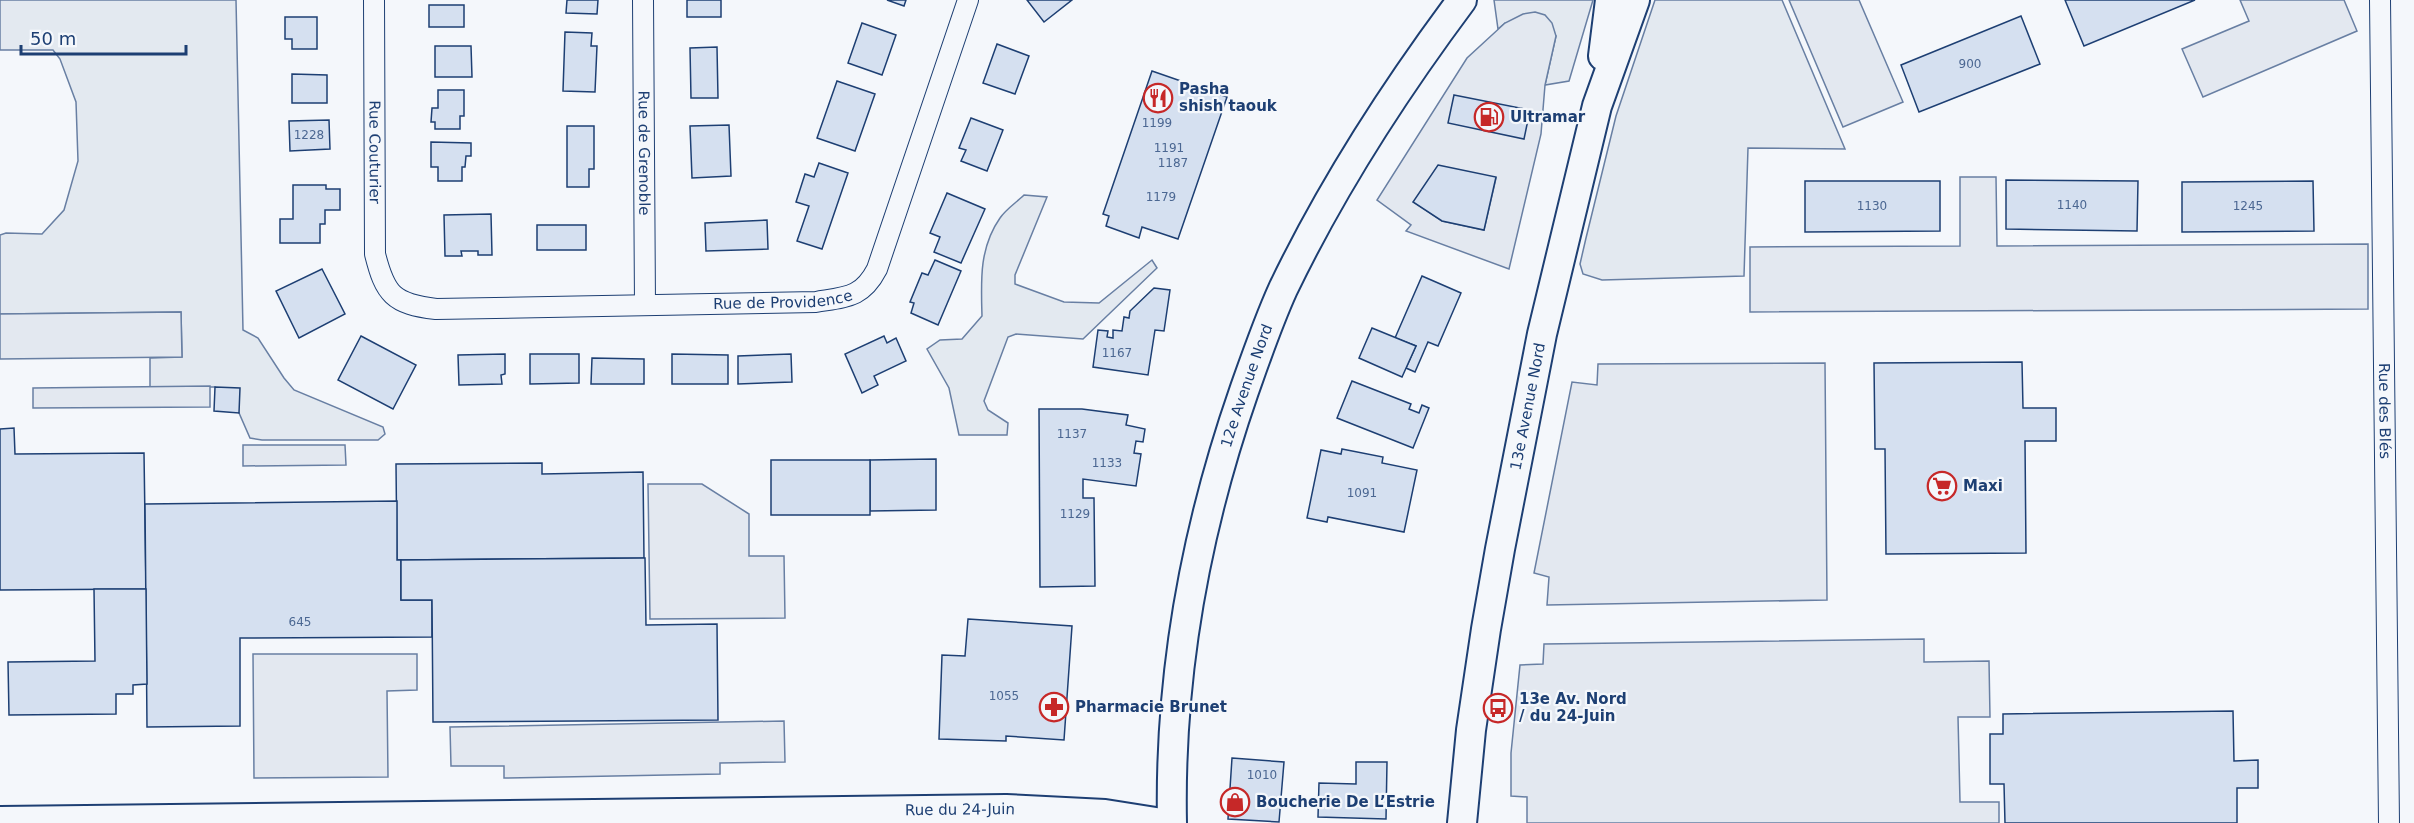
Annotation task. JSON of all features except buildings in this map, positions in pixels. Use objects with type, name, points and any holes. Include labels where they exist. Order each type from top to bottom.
[{"type":"main road","name":"12e Avenue Nord","points":[[1172,823],[1171,788],[1176,697],[1189,602],[1219,468],[1266,329],[1303,249],[1385,107],[1462,0]]},
{"type":"main road","points":[[1598,106],[1610,0]]},
{"type":"main road","name":"13e Avenue Nord","points":[[1462,823],[1471,730],[1500,549],[1552,286],[1598,106],[1635,0]]},
{"type":"main road","name":"Rue du 24-Juin","points":[[0,821],[1006,809],[1105,814],[1162,823]]},
{"type":"street","name":"Rue Couturier","points":[[374,0],[375,254],[381,279],[394,297]]},
{"type":"street","name":"Rue de Grenoble","points":[[643,0],[645,304]]},
{"type":"street","name":"Rue de Providence","points":[[394,297],[412,306],[436,309],[816,302],[853,295],[869,285],[877,268],[968,0]]},
{"type":"street","name":"Rue des Blés","points":[[2380,0],[2389,823]]},
{"type":"shaded area","points":[[0,0],[236,0],[243,330],[258,338],[294,390],[383,427],[385,434],[378,440],[262,440],[250,438],[239,413],[215,387],[150,387],[150,358],[182,357],[181,312],[0,314],[0,235],[6,233],[42,234],[64,210],[78,161],[76,102],[60,59],[53,50],[0,50]]},
{"type":"shaded area","points":[[1494,0],[1593,0],[1569,81],[1545,85],[1556,36],[1505,23],[1498,29]]},
{"type":"shaded area","points":[[1655,0],[1782,0],[1845,149],[1748,148],[1744,276],[1602,280],[1583,274],[1580,264],[1616,116]]},
{"type":"shaded area","points":[[1789,0],[1859,0],[1903,102],[1843,127]]},
{"type":"shaded area","points":[[2240,0],[2344,0],[2357,31],[2203,97],[2182,49],[2249,21]]},
{"type":"shaded area","points":[[1535,12],[1545,15],[1552,23],[1556,36],[1545,85],[1541,134],[1509,269],[1406,231],[1411,225],[1377,200],[1467,58],[1505,23],[1523,14]],"holes":[[[1496,178],[1484,230],[1442,221],[1414,202]]]},
{"type":"shaded area","points":[[1960,177],[1996,177],[1997,246],[2368,244],[2368,309],[1750,312],[1750,247],[1960,246]]},
{"type":"shaded area","points":[[1024,195],[1047,197],[1015,275],[1015,284],[1064,302],[1099,303],[1152,260],[1157,268],[1083,339],[1016,334],[1008,337],[984,401],[988,410],[1008,423],[1007,435],[959,435],[949,388],[927,349],[940,340],[962,339],[982,316],[983,265],[988,241],[1002,215]]},
{"type":"shaded area","points":[[181,312],[182,357],[0,359],[0,314]]},
{"type":"shaded area","points":[[1825,363],[1827,600],[1547,605],[1549,577],[1534,573],[1572,382],[1597,385],[1598,364]]},
{"type":"shaded area","points":[[210,386],[210,407],[33,408],[33,388]]},
{"type":"shaded area","points":[[243,445],[345,445],[346,465],[243,466]]},
{"type":"shaded area","points":[[648,484],[702,484],[749,514],[749,556],[784,556],[785,618],[650,619]]},
{"type":"shaded area","points":[[1924,639],[1924,662],[1989,661],[1990,717],[1958,717],[1960,802],[1999,802],[1999,823],[1527,823],[1527,797],[1511,796],[1511,753],[1520,665],[1543,664],[1544,644]]},
{"type":"shaded area","points":[[253,654],[417,654],[417,690],[387,691],[388,777],[254,778]]},
{"type":"shaded area","points":[[784,721],[785,762],[720,763],[720,774],[504,778],[504,766],[451,766],[450,727]]},
{"type":"place","name":"Pasha shish taouk","points":[[1158,98]]},
{"type":"place","name":"Ultramar","points":[[1489,117]]},
{"type":"place","name":"Maxi","points":[[1942,486]]},
{"type":"place","name":"Pharmacie Brunet","points":[[1054,707]]},
{"type":"place","name":"13e Av. Nord / du 24-Juin","points":[[1498,708]]},
{"type":"place","name":"Boucherie De L’Estrie","points":[[1235,802]]}]
